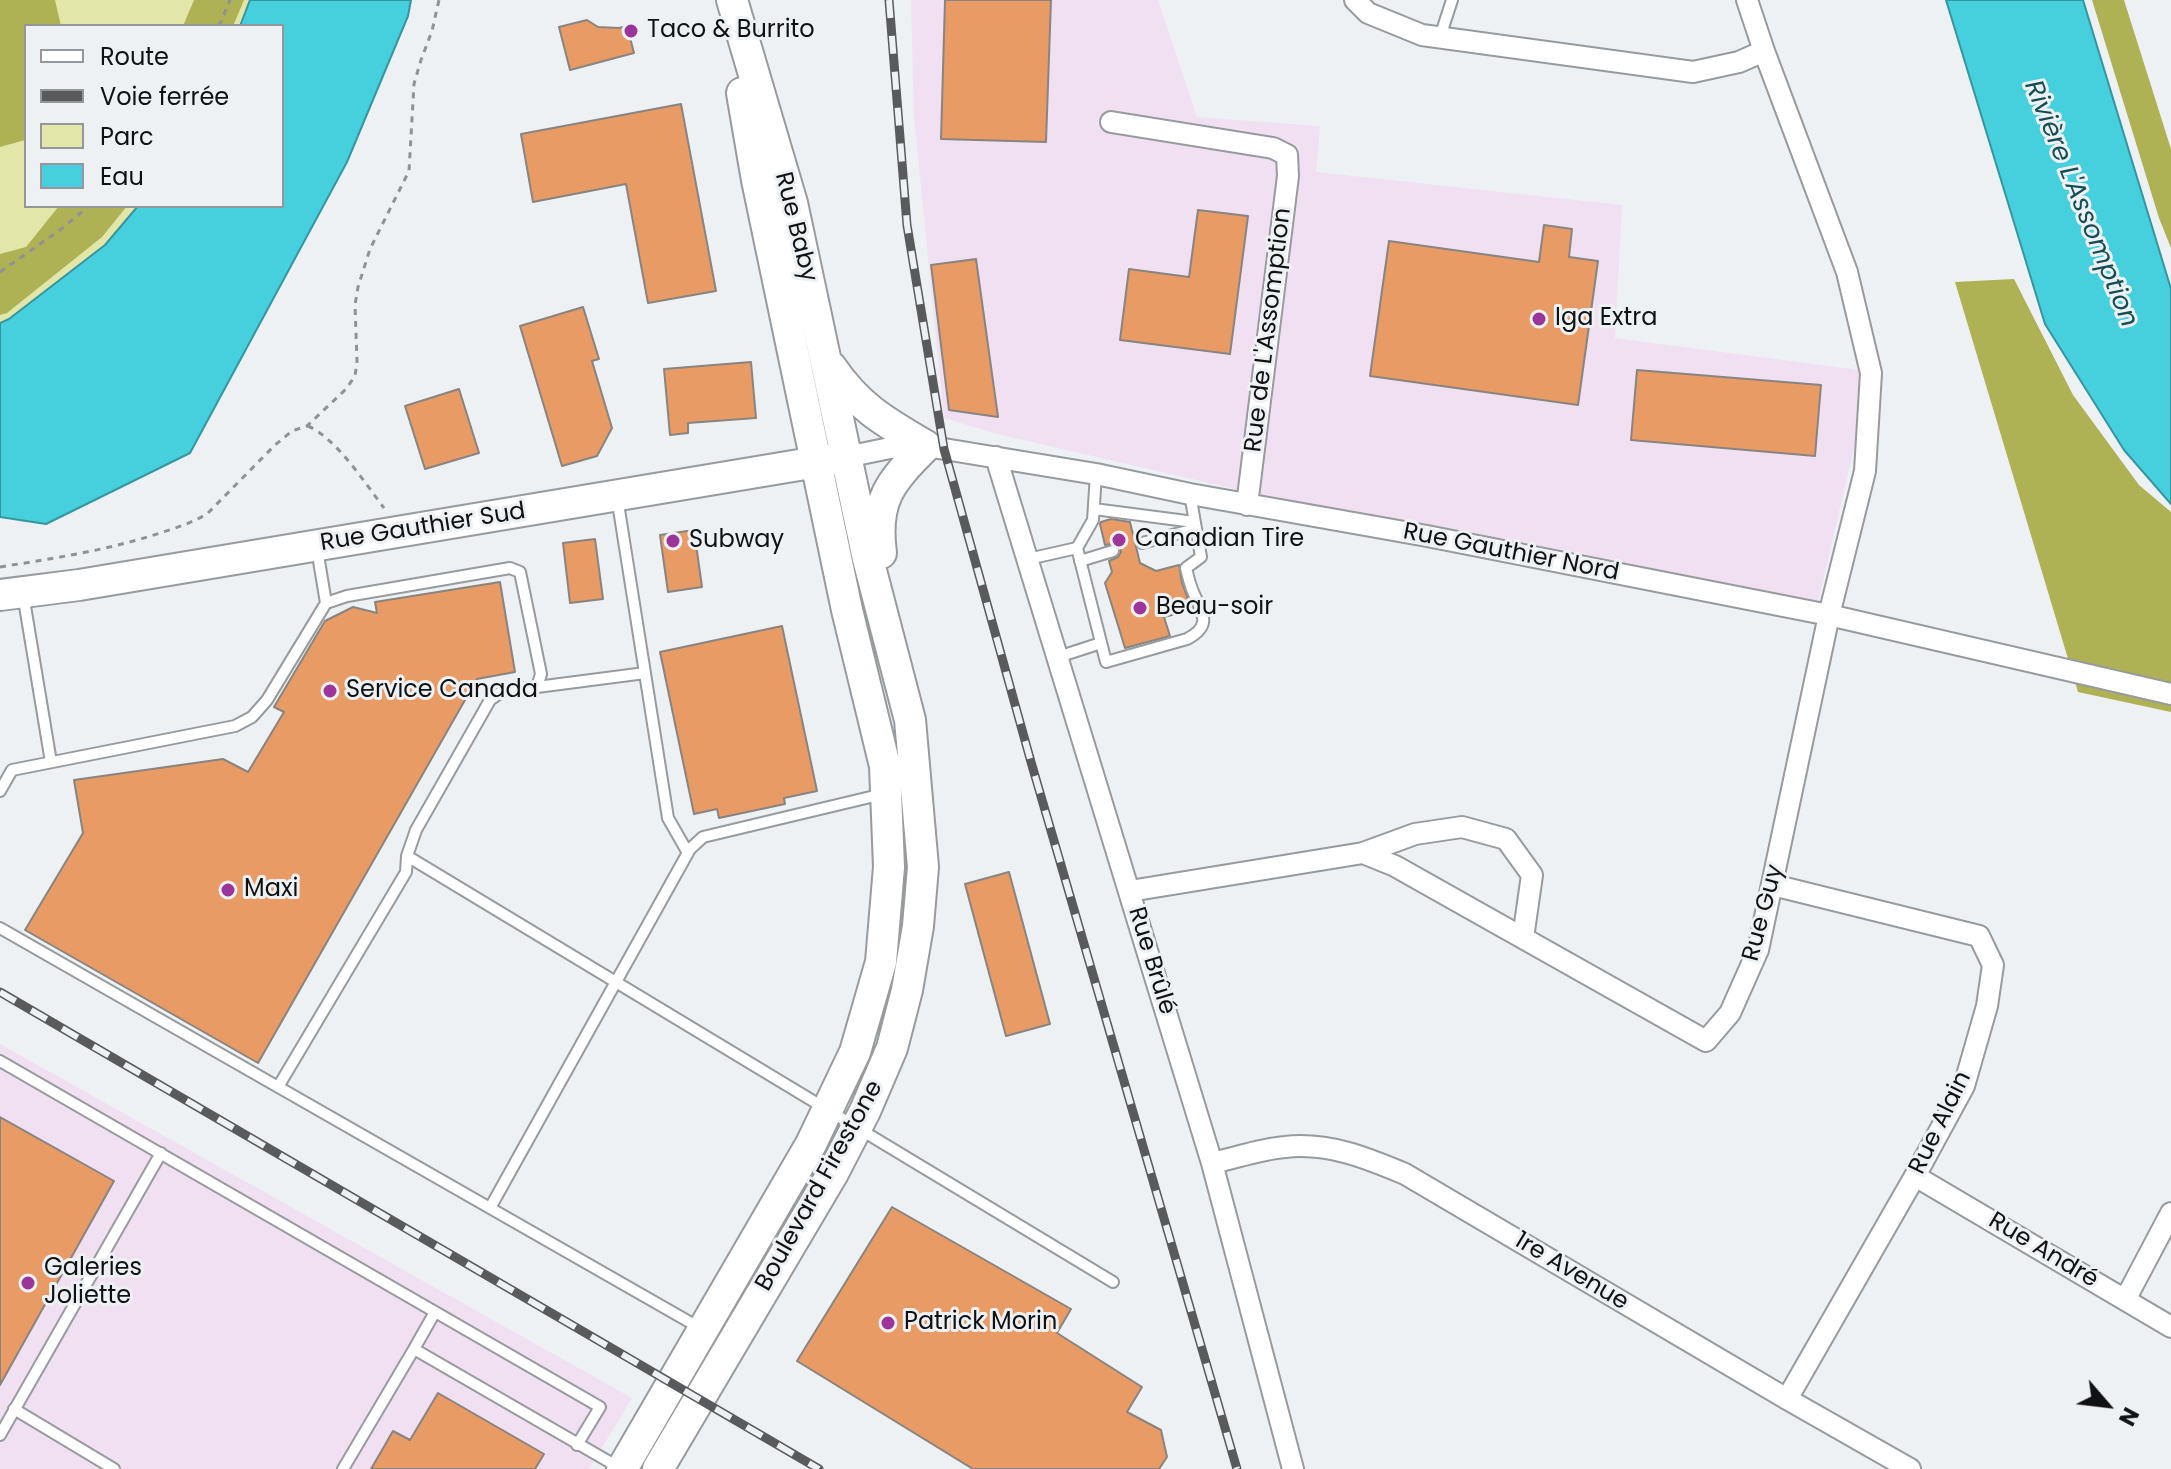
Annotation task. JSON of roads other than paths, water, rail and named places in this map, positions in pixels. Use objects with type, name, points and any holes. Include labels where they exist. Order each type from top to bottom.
[{"type":"main road","name":"Rue Baby","points":[[729,0],[792,203],[826,359],[831,460]]},
{"type":"main road","name":"Rue Baby","points":[[729,0],[757,180],[831,460]]},
{"type":"main road","points":[[826,359],[860,402],[883,421],[926,446],[890,487],[879,516],[878,532],[892,651]]},
{"type":"main road","name":"Rue Gauthier Sud","points":[[11,594],[831,460]]},
{"type":"main road","name":"Boulevard Firestone","points":[[658,1469],[833,1173],[856,1127],[892,1048],[907,990],[918,926],[923,867],[910,720],[868,559],[831,460]]},
{"type":"main road","name":"Boulevard Firestone","points":[[622,1469],[811,1144],[855,1052],[881,962],[889,867],[885,766],[847,610],[831,460]]},
{"type":"street","points":[[1355,0],[1368,13],[1422,35],[1693,72],[1739,62],[1764,51]]},
{"type":"street","name":"Rue Guy","points":[[1363,853],[1395,866],[1706,1041],[1730,1013],[1758,950],[1829,615],[1865,471],[1871,373],[1847,272],[1747,0]]},
{"type":"street","name":"Rue de L'Assomption","points":[[1111,122],[1273,148],[1287,155],[1288,176],[1247,505]]},
{"type":"street","name":"Rue Gauthier Nord","points":[[831,460],[890,448],[926,446],[1096,474],[1829,615],[2171,694]]},
{"type":"street","name":"Rue Brûlé","points":[[996,457],[1212,1163],[1293,1469]]},
{"type":"street","points":[[1130,891],[1363,853],[1415,834],[1462,827],[1506,839],[1532,875],[1523,938]]},
{"type":"street","name":"Rue Alain","points":[[1773,885],[1979,936],[1993,965],[1987,1006],[1964,1086],[1787,1399]]},
{"type":"street","name":"1re Avenue","points":[[1212,1163],[1285,1147],[1310,1146],[1362,1156],[1405,1174],[1910,1469]]},
{"type":"street","name":"Rue André","points":[[1915,1176],[2171,1327]]},
{"type":"street","points":[[2125,1300],[2171,1213]]},
{"type":"lane","points":[[1440,37],[1452,0]]},
{"type":"lane","points":[[1096,474],[1093,520],[1077,548],[1106,662],[1187,639],[1201,628],[1204,617],[1186,568],[1201,557],[1190,494]]},
{"type":"lane","points":[[617,496],[668,818],[688,853]]},
{"type":"lane","points":[[1094,509],[1194,526]]},
{"type":"lane","points":[[1142,543],[1194,526]]},
{"type":"lane","points":[[317,546],[326,603]]},
{"type":"lane","points":[[1028,559],[1077,548]]},
{"type":"lane","points":[[1080,561],[1113,551]]},
{"type":"lane","points":[[0,791],[12,770],[235,726],[252,717],[267,700],[326,603],[347,596],[510,568],[520,572],[541,674],[537,687]]},
{"type":"lane","points":[[11,594],[51,762]]},
{"type":"lane","points":[[1058,657],[1101,643]]},
{"type":"lane","points":[[278,1087],[406,872],[407,856],[416,830],[490,700],[504,690],[645,673]]},
{"type":"lane","points":[[490,1208],[688,853],[703,837],[886,793]]},
{"type":"lane","points":[[407,856],[1113,1282]]},
{"type":"lane","points":[[0,928],[703,1330]]},
{"type":"lane","points":[[0,1061],[600,1407],[577,1445]]},
{"type":"lane","points":[[0,1435],[161,1153]]},
{"type":"lane","points":[[343,1469],[435,1312]]},
{"type":"lane","points":[[414,1349],[622,1469]]},
{"type":"lane","points":[[14,1409],[114,1469]]},
{"type":"water","points":[[250,0],[411,0],[408,16],[347,162],[190,453],[46,524],[0,517],[0,323],[105,245],[136,208],[284,208],[284,24],[241,24]]},
{"type":"water","name":"Rivière L'Assomption","points":[[1946,0],[2083,0],[2171,289],[2171,504],[2124,450],[2045,324]]},
{"type":"railway","points":[[889,0],[907,225],[944,449],[1031,762],[1237,1469]]},
{"type":"railway","points":[[0,992],[819,1469]]},
{"type":"place","name":"Taco & Burrito","points":[[631,31]]},
{"type":"place","name":"Iga Extra","points":[[1539,319]]},
{"type":"place","name":"Canadian Tire","points":[[1119,540]]},
{"type":"place","name":"Subway","points":[[673,541]]},
{"type":"place","name":"Beau-soir","points":[[1140,608]]},
{"type":"place","name":"Service Canada","points":[[330,691]]},
{"type":"place","name":"Maxi","points":[[228,890]]},
{"type":"place","name":"Galeries Joliette","points":[[28,1283]]},
{"type":"place","name":"Patrick Morin","points":[[888,1323]]}]
